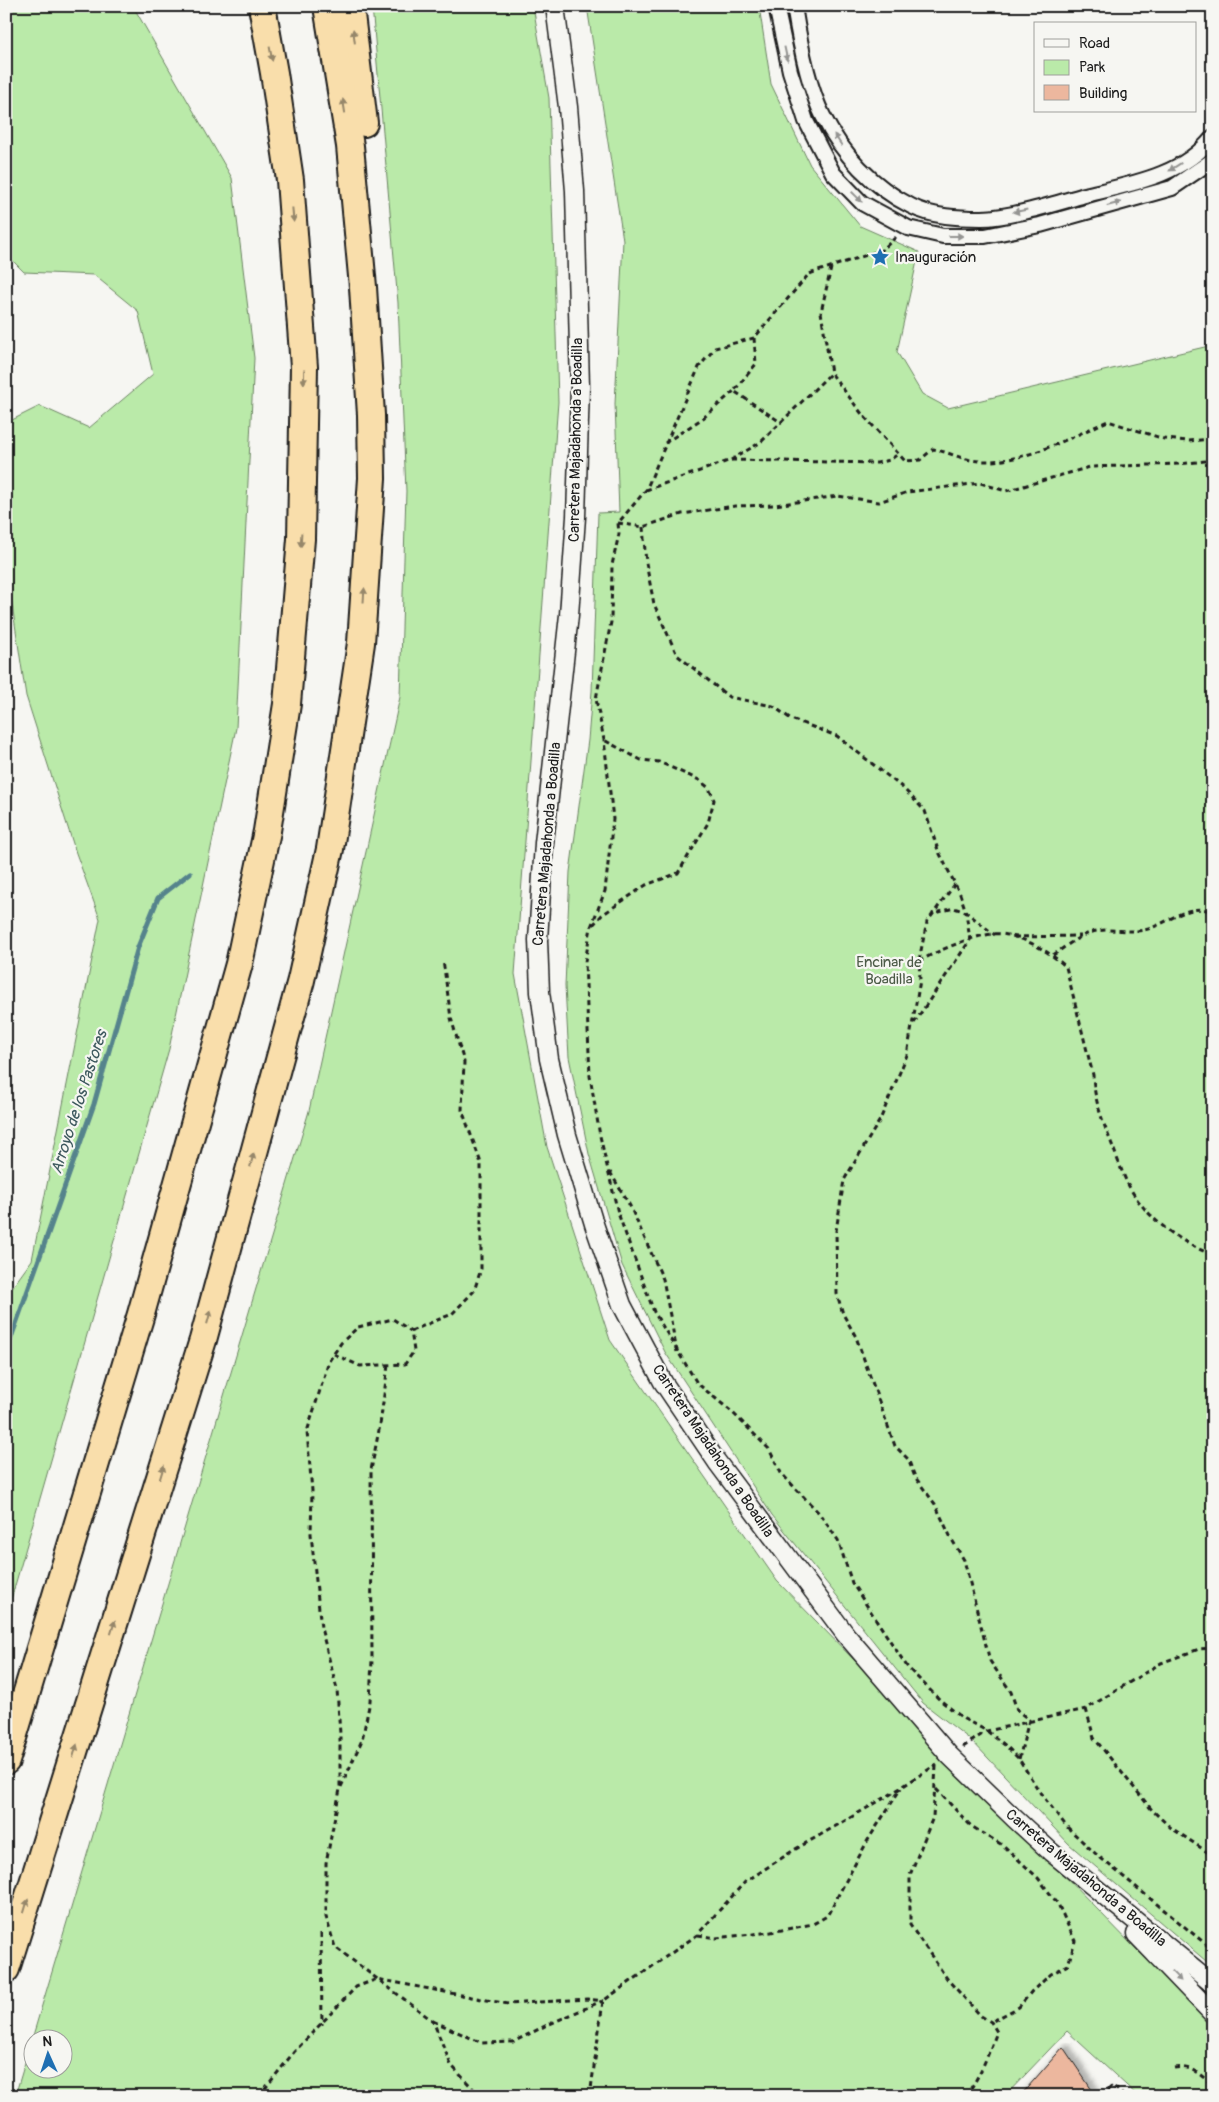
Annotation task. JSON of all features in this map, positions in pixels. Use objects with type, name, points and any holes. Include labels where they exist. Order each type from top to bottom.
[{"type":"highway","points":[[6,1761],[141,1314],[239,964],[267,831],[287,704],[301,538],[304,367],[290,180],[262,6]]},
{"type":"highway","points":[[6,1970],[203,1340],[301,980],[330,849],[361,643],[372,478],[371,416],[350,146],[327,6]]},
{"type":"highway","points":[[350,6],[367,150],[380,325],[371,416]]},
{"type":"street","name":"Carretera Majadahonda a Boadilla","points":[[555,6],[568,107],[575,190],[580,387],[573,556],[544,843],[538,940],[540,992],[549,1059],[567,1135],[600,1242],[622,1305],[663,1382],[717,1462],[834,1620],[896,1696],[943,1760],[1051,1852],[1213,1984]]},
{"type":"street","points":[[776,6],[790,72],[806,121],[833,173],[862,203],[908,228],[943,236],[985,236],[1040,225],[1172,188],[1213,160]]},
{"type":"street","points":[[794,6],[806,68],[822,115],[857,165],[876,184],[912,207],[945,216],[984,218],[1036,208],[1166,173],[1203,149],[1213,137]]},
{"type":"street","points":[[1109,1900],[1133,1931],[1213,2014]]},
{"type":"path","points":[[908,228],[882,250],[809,274],[754,338],[715,348],[699,367],[646,490],[618,523],[619,534],[612,565],[611,622],[596,699],[604,740],[613,819],[605,891],[591,927],[585,962],[590,1076],[618,1213],[654,1312],[697,1384],[732,1412],[769,1450],[781,1473],[819,1513],[838,1540],[852,1583],[908,1668],[940,1700],[964,1719],[988,1731],[1019,1759],[1041,1794],[1067,1827],[1097,1855],[1213,1950]]},
{"type":"path","points":[[832,267],[821,312],[831,373],[862,414],[905,461],[920,460],[933,449],[959,458],[982,462],[1009,459],[1040,452],[1108,421],[1164,439],[1189,441],[1213,439]]},
{"type":"path","points":[[665,443],[702,418],[734,391],[756,364],[754,338]]},
{"type":"path","points":[[646,490],[731,460],[762,442],[831,373]]},
{"type":"path","points":[[734,391],[782,423]]},
{"type":"path","points":[[731,460],[787,460],[849,464],[877,463],[890,460],[898,454]]},
{"type":"path","points":[[618,523],[643,527],[682,514],[735,506],[775,505],[838,496],[879,502],[908,492],[980,483],[1006,490],[1090,467],[1180,464],[1213,460]]},
{"type":"path","points":[[643,527],[646,563],[654,604],[677,655],[729,697],[773,706],[791,719],[837,736],[903,788],[925,811],[938,850],[966,912],[970,940],[912,1024]]},
{"type":"path","points":[[591,927],[602,915],[646,886],[678,873],[708,823],[714,800],[710,788],[699,780],[659,762],[641,760],[604,740]]},
{"type":"path","points":[[955,884],[926,922],[919,961],[920,980],[907,1055],[880,1120],[844,1180],[836,1231],[837,1294],[843,1314],[856,1337],[895,1446],[908,1459],[915,1477],[935,1504],[950,1538],[964,1560],[990,1661],[1011,1692],[1017,1710],[1029,1720]]},
{"type":"path","points":[[932,914],[954,908],[966,912],[995,935]]},
{"type":"path","points":[[1053,955],[1084,936],[1097,931],[1142,931],[1153,928],[1173,916],[1192,911],[1213,912]]},
{"type":"path","points":[[919,961],[942,949],[970,940],[1002,934],[1053,955],[1066,967],[1093,1075],[1094,1093],[1102,1120],[1130,1190],[1169,1231],[1199,1250],[1213,1255]]},
{"type":"path","points":[[1011,937],[1084,936]]},
{"type":"path","points":[[411,1331],[452,1314],[474,1291],[481,1269],[481,1163],[462,1110],[464,1062],[451,1018],[443,960]]},
{"type":"path","points":[[608,1170],[630,1206],[663,1279],[678,1355]]},
{"type":"path","points":[[334,1354],[360,1366],[405,1364],[414,1351],[411,1331],[393,1319],[358,1326],[342,1343],[334,1354],[329,1361],[307,1432],[312,1491],[311,1534],[321,1628],[337,1689],[340,1734],[340,1789],[326,1863],[326,1917],[335,1947],[433,2021],[482,2043],[513,2042],[603,2001],[697,1935],[745,1882],[902,1787],[988,1731],[1029,1720],[1086,1709],[1162,1663],[1199,1649],[1213,1648]]},
{"type":"path","points":[[340,1789],[362,1740],[370,1701],[372,1651],[371,1470],[380,1426],[388,1365]]},
{"type":"path","points":[[1086,1709],[1094,1738],[1146,1804],[1170,1827],[1213,1856]]},
{"type":"path","points":[[1019,1759],[1029,1720]]},
{"type":"path","points":[[943,1760],[936,1790],[933,1817],[910,1875],[910,1925],[948,1980],[981,2016],[991,2022],[997,2032],[987,2057],[972,2087],[965,2096]]},
{"type":"path","points":[[697,1935],[716,1938],[771,1932],[813,1924],[827,1916],[868,1840],[902,1787]]},
{"type":"path","points":[[936,1790],[971,1826],[1004,1846],[1038,1878],[1058,1904],[1075,1941],[1068,1965],[1044,1980],[1019,2007],[991,2022]]},
{"type":"path","points":[[321,1933],[322,2025]]},
{"type":"path","points":[[259,2096],[294,2052],[322,2025],[356,1987],[377,1979],[508,2004],[587,1998],[603,2001]]},
{"type":"path","points":[[590,2096],[603,2001]]},
{"type":"path","points":[[433,2021],[451,2065],[480,2096]]},
{"type":"path","points":[[1175,2068],[1185,2066],[1195,2070],[1213,2085]]},
{"type":"path","points":[[1102,2096],[1112,2085],[1124,2096]]},
{"type":"green space","points":[[6,6],[133,6],[232,178],[254,358],[236,728],[169,1049],[6,1617],[6,1296],[32,1260],[100,919],[76,853],[26,696],[6,565],[6,423],[40,406],[89,428],[153,374],[138,311],[94,275],[24,272],[6,254]]},
{"type":"green space","points":[[372,6],[533,6],[549,98],[558,402],[515,974],[547,1147],[610,1340],[777,1581],[1138,1951],[1213,2023],[1213,2096],[1138,2096],[1067,2031],[1005,2096],[15,2096],[22,2073],[22,2080],[72,2080],[72,2030],[35,2030],[309,1111],[400,697],[406,491],[398,303]]},
{"type":"green space","name":"Encinar de Boadilla","points":[[587,6],[759,6],[771,84],[810,165],[860,226],[919,252],[897,352],[922,394],[948,408],[1213,345],[1213,1967],[1069,1844],[972,1741],[923,1703],[772,1515],[665,1352],[622,1265],[589,1154],[569,1057],[565,986],[570,872],[588,740],[592,691],[598,513],[619,512],[615,404],[623,240]]},
{"type":"building","points":[[1063,2047],[1096,2096],[1020,2096]]},
{"type":"waterway","name":"Arroyo de los Pastores","points":[[6,1352],[94,1104],[138,947],[158,898],[190,873]]},
{"type":"place","name":"Inauguración","points":[[880,257]]}]
